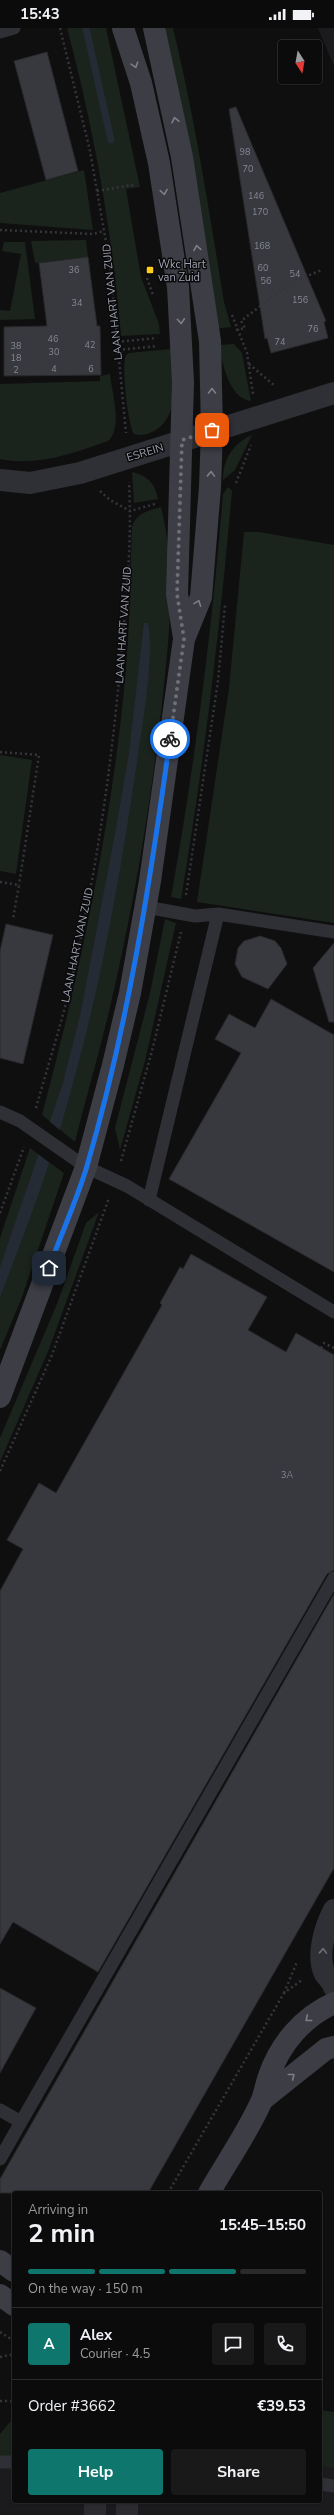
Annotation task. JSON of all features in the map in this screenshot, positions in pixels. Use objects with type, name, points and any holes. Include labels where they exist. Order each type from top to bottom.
[{"type":"main road","points":[[123,28],[141,84],[159,163],[174,258],[182,336],[182,440],[177,594],[184,639]]},
{"type":"main road","points":[[0,1397],[86,1167],[127,1007],[146,907],[184,639],[201,597],[210,487],[212,430],[210,341],[198,250],[181,150],[154,28]]},
{"type":"main road","points":[[210,2191],[262,2100],[270,2075],[287,2041],[303,2022],[318,2010],[334,2003]]},
{"type":"main road","points":[[262,2100],[326,2049],[334,2046]]},
{"type":"main road","points":[[0,2261],[12,2270]]},
{"type":"main road","points":[[0,2295],[12,2303]]},
{"type":"street","name":"ESREIN","points":[[0,480],[30,483],[80,473],[256,416],[334,393]]},
{"type":"street","points":[[329,1980],[322,1954],[324,1935],[334,1910]]},
{"type":"lane","points":[[0,32],[14,28]]},
{"type":"lane","points":[[146,907],[195,916],[218,914],[334,932]]},
{"type":"lane","points":[[149,1200],[218,914]]},
{"type":"lane","points":[[0,1112],[31,1128],[43,1138],[86,1167],[127,1186],[334,1312]]},
{"type":"lane","points":[[0,2159],[334,1578]]},
{"type":"lane","points":[[0,2110],[21,2122]]},
{"type":"lane","points":[[0,2462],[12,2462]]},
{"type":"lane","points":[[322,2484],[334,2486]]},
{"type":"path","name":"LAAN HART VAN ZUID","points":[[0,1213],[31,1128],[72,979],[102,823],[116,722],[130,511],[128,457],[110,265],[90,151],[60,28]]},
{"type":"path","points":[[97,191],[132,185],[132,188]]},
{"type":"path","points":[[0,230],[93,234],[104,231]]},
{"type":"path","points":[[242,321],[292,282],[322,270]]},
{"type":"path","points":[[148,278],[156,301]]},
{"type":"path","points":[[117,342],[159,338]]},
{"type":"path","points":[[256,416],[248,363],[297,404]]},
{"type":"path","points":[[80,473],[110,500],[130,511]]},
{"type":"path","points":[[0,752],[39,755],[13,919]]},
{"type":"path","points":[[0,882],[19,885]]},
{"type":"path","points":[[321,1348],[324,1343],[334,1348]]},
{"type":"path","points":[[169,2191],[284,1993],[304,1979],[329,1980]]},
{"type":"path","points":[[0,2332],[12,2340]]},
{"type":"path","points":[[0,2357],[12,2354]]},
{"type":"path","points":[[0,2401],[12,2402]]},
{"type":"shaded area","points":[[67,28],[106,28],[140,187],[126,189],[141,277],[159,324],[160,334],[121,336],[113,258],[101,180],[86,104]]},
{"type":"shaded area","points":[[162,28],[173,28],[181,62],[201,165],[224,302],[231,327],[215,329]]},
{"type":"shaded area","points":[[318,28],[334,28],[334,66]]},
{"type":"shaded area","points":[[84,170],[93,230],[0,223],[0,193]]},
{"type":"shaded area","points":[[86,240],[88,257],[35,263],[31,241]]},
{"type":"shaded area","points":[[4,242],[25,242],[35,319],[0,320],[0,310],[10,311],[21,254],[2,251]]},
{"type":"shaded area","points":[[234,344],[242,353],[251,401],[243,398],[232,386],[228,378],[218,345]]},
{"type":"shaded area","points":[[171,349],[174,395],[168,417],[162,425],[152,432],[143,435],[134,434],[126,395],[124,370],[126,355],[129,353]]},
{"type":"shaded area","points":[[110,374],[116,419],[115,428],[108,441],[55,458],[27,461],[0,459],[0,384],[100,381],[100,376]]},
{"type":"shaded area","points":[[252,435],[235,470],[223,480],[223,472],[230,453],[234,447]]},
{"type":"shaded area","points":[[132,472],[146,478],[153,484],[158,499],[134,503]]},
{"type":"shaded area","points":[[228,487],[232,491],[217,645],[197,798],[181,899],[171,897],[188,797],[202,696],[214,595],[223,494]]},
{"type":"shaded area","points":[[161,507],[169,556],[170,605],[165,679],[152,783],[132,902],[116,981],[75,1142],[42,1115],[69,1008],[103,845],[119,735],[127,661],[132,526],[140,515],[147,511]]},
{"type":"shaded area","points":[[244,532],[259,532],[334,545],[334,923],[197,902],[229,688]]},
{"type":"shaded area","points":[[144,623],[148,623],[150,638],[149,675],[123,848],[93,1005],[66,1110],[49,1164],[0,1297],[0,1267],[63,1083],[80,1016],[129,753]]},
{"type":"shaded area","points":[[0,755],[32,760],[16,874],[0,871]]},
{"type":"shaded area","points":[[165,919],[176,923],[145,1061],[120,1150],[115,1128],[150,993]]},
{"type":"shaded area","points":[[30,1148],[64,1173],[22,1297],[0,1350],[0,1238]]},
{"type":"shaded area","points":[[99,1212],[49,1349],[0,1462],[0,1438],[57,1304],[86,1223]]},
{"type":"shaded area","points":[[322,2410],[334,2412],[334,2468],[322,2466]]},
{"type":"shaded area","points":[[12,2419],[12,2458],[0,2457],[0,2434]]},
{"type":"shaded area","points":[[0,2451],[12,2452],[12,2503],[322,2503],[322,2463],[334,2464],[334,2515],[0,2515]]},
{"type":"pier","points":[[49,1121],[61,1131],[50,1163],[38,1154]]},
{"type":"building","points":[[47,52],[78,171],[46,180],[14,61]]},
{"type":"building","points":[[236,107],[326,321],[324,322],[328,338],[271,353],[267,338],[265,339],[229,109]]},
{"type":"building","points":[[88,257],[97,326],[100,326],[101,375],[4,376],[4,327],[47,326],[39,263]]},
{"type":"building","points":[[6,924],[53,935],[23,1064],[0,1058],[0,951]]},
{"type":"building","points":[[260,936],[275,941],[281,948],[287,964],[268,989],[242,977],[235,964],[238,948],[244,941]]},
{"type":"building","points":[[334,943],[334,1022],[329,1022],[313,968]]},
{"type":"building","points":[[271,999],[334,1035],[334,1272],[169,1179],[241,1053],[215,1039],[229,1014],[255,1028]]},
{"type":"building","points":[[191,1254],[267,1297],[248,1330],[286,1352],[296,1333],[334,1355],[334,1570],[327,1574],[98,1972],[13,1922],[0,1944],[0,1591],[23,1549],[7,1540],[39,1483],[56,1493],[162,1305],[160,1303],[180,1267],[183,1269]]},
{"type":"building","points":[[334,1594],[334,1868],[149,2191],[12,2191],[12,2193],[0,2193],[0,2179]]},
{"type":"building","points":[[0,1988],[36,2008],[0,2073]]},
{"type":"waterway","points":[[86,28],[111,140]]},
{"type":"tunnel","points":[[95,2503],[95,2515]]},
{"type":"tunnel","points":[[127,2503],[127,2515]]},
{"type":"way so far","points":[[170,739],[184,639],[177,594],[182,440],[212,430]]},
{"type":"place","name":"Wkc Hart van Zuid","points":[[150,270]]},
{"type":"route","points":[[49,1268],[86,1167],[127,1007],[150,881],[170,739]]}]
